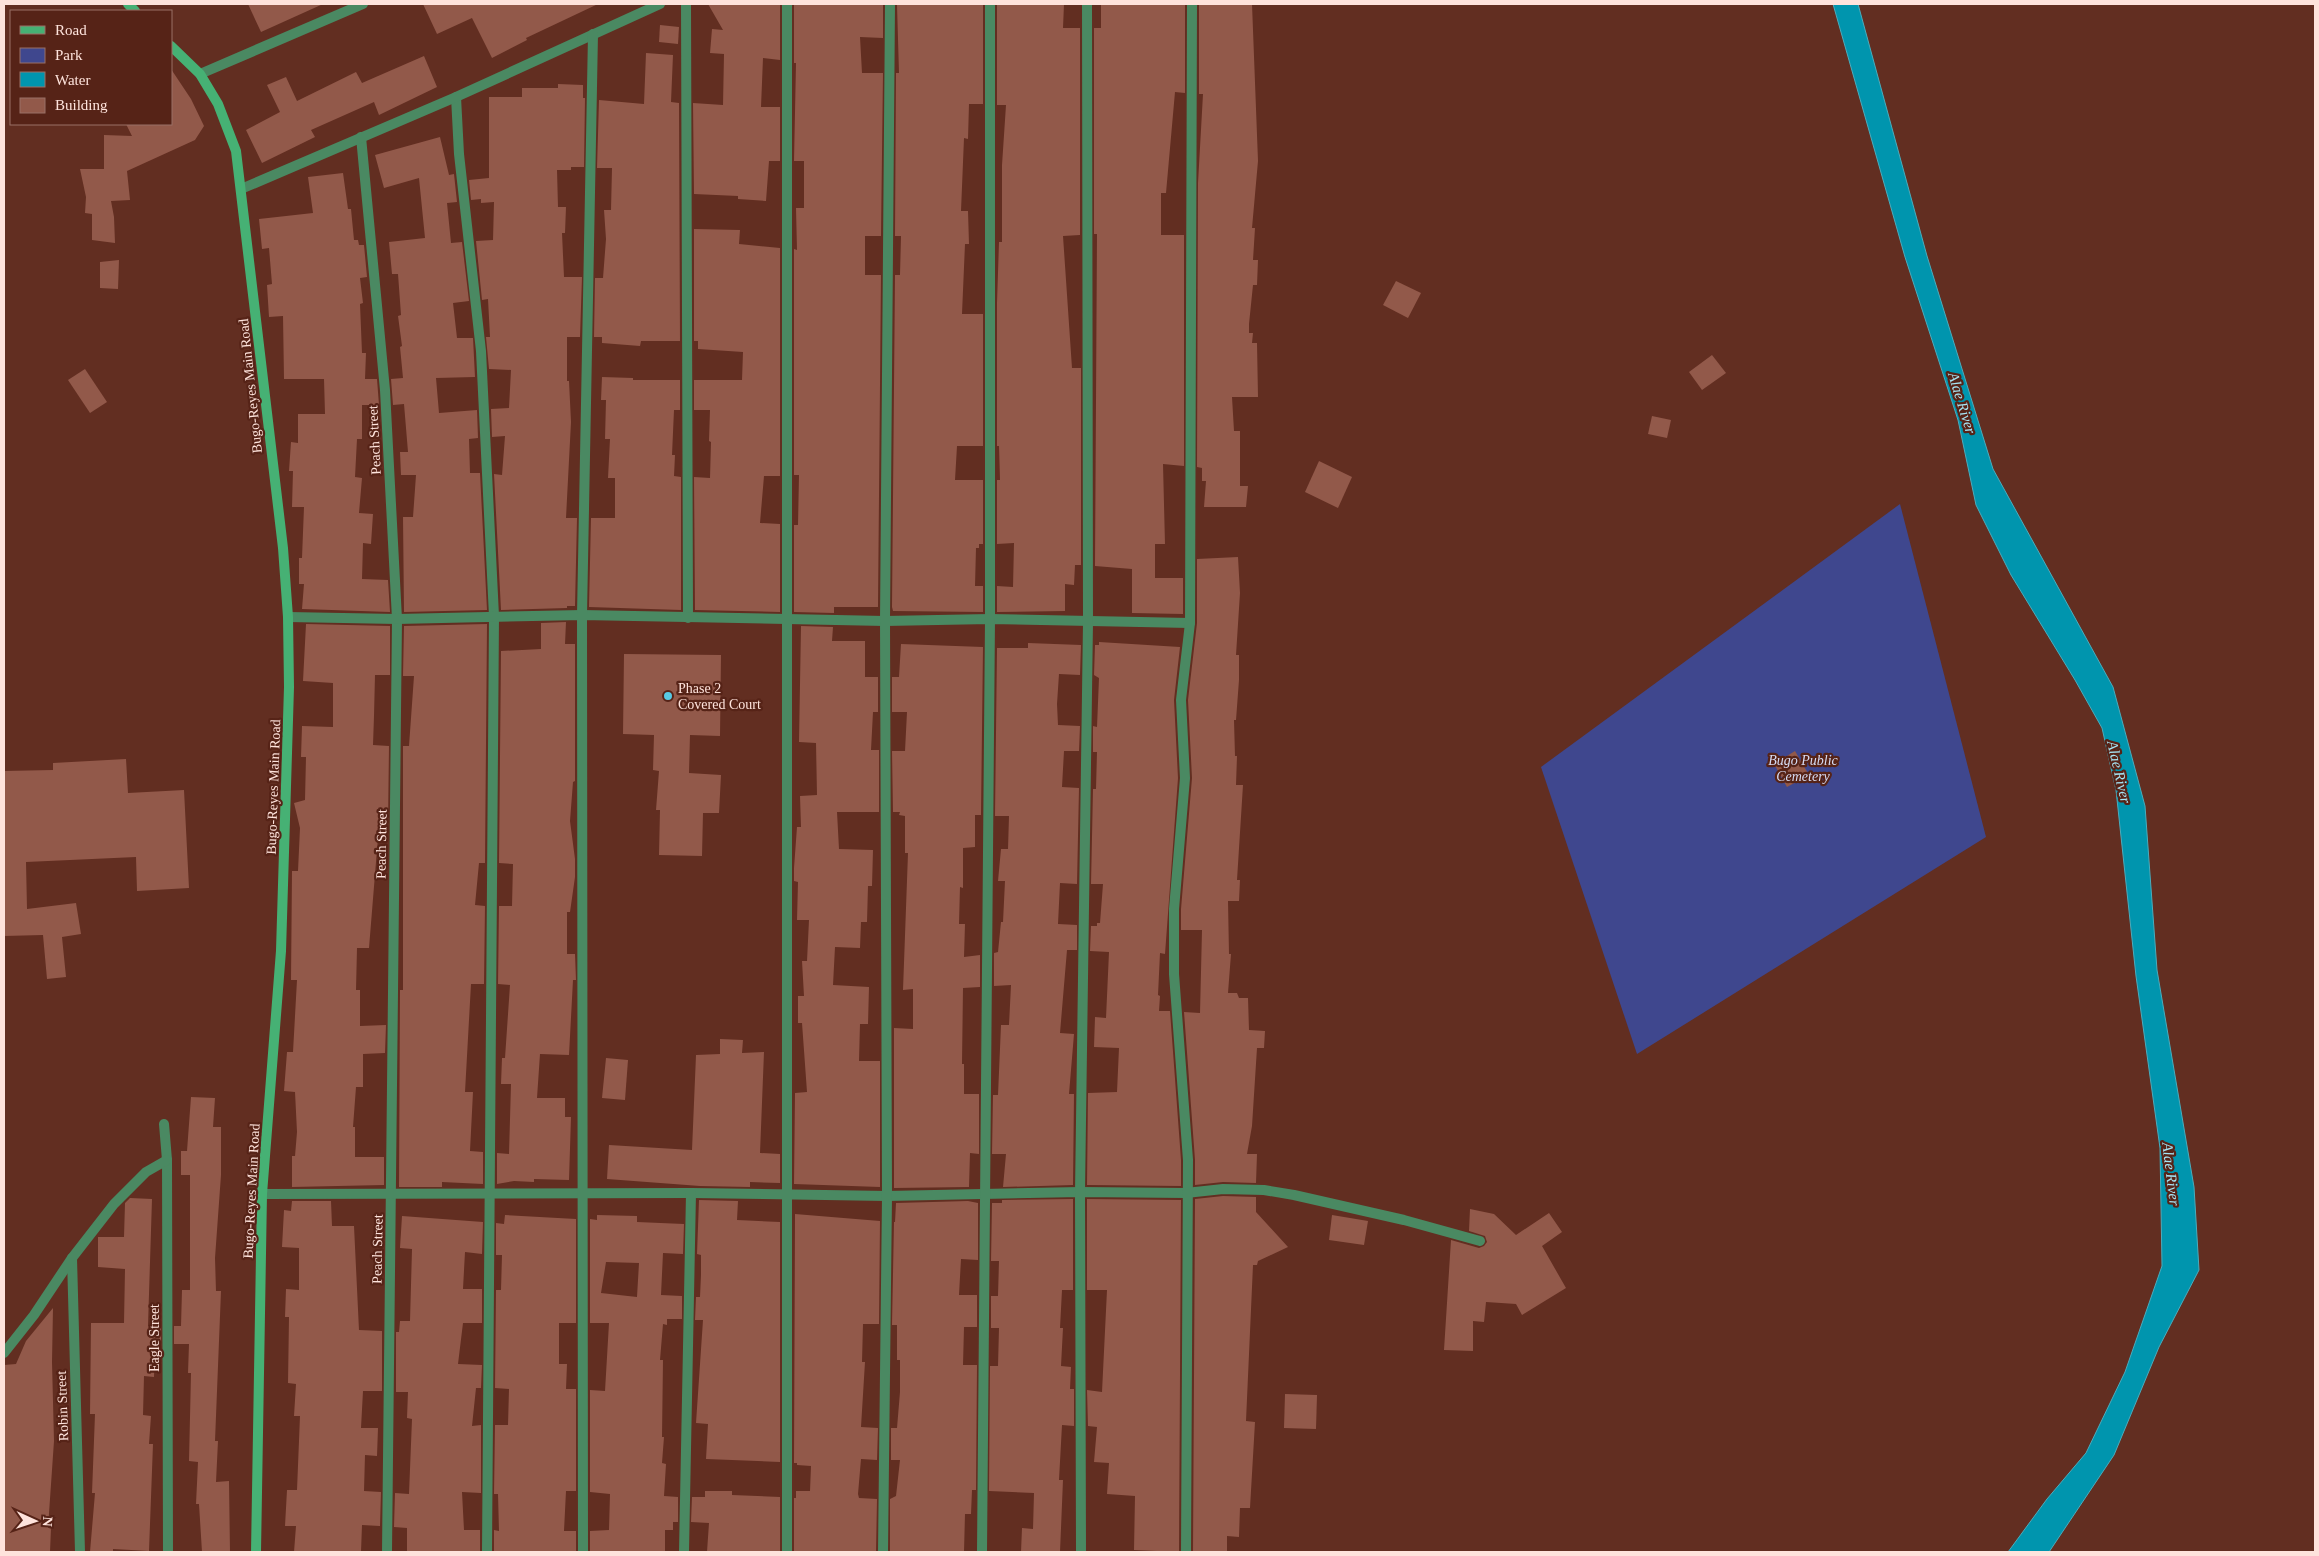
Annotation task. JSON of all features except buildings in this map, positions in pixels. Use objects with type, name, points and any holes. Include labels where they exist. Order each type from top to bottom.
[{"type":"street","points":[[200,74],[363,4]]},
{"type":"street","points":[[241,189],[456,97],[660,4]]},
{"type":"street","points":[[686,4],[688,618]]},
{"type":"street","points":[[787,4],[785,619],[787,1552]]},
{"type":"street","points":[[884,1552],[888,1196],[885,621],[890,4]]},
{"type":"street","points":[[982,1552],[990,619],[990,4]]},
{"type":"street","points":[[1081,1552],[1080,1192],[1088,622],[1087,4]]},
{"type":"street","points":[[1186,1552],[1186,1193],[1188,1160],[1174,974],[1174,909],[1184,778],[1181,700],[1190,623],[1192,4]]},
{"type":"street","points":[[583,1552],[582,615],[593,34]]},
{"type":"street","name":"Bugo-Reyes Main Road","points":[[172,47],[200,74],[218,104],[236,151],[283,548],[288,617],[288,758],[281,951],[262,1194],[256,1552]]},
{"type":"street","points":[[456,97],[459,154],[481,351],[494,616],[487,1552]]},
{"type":"street","name":"Peach Street","points":[[361,137],[385,390],[397,619],[387,1552]]},
{"type":"street","points":[[288,617],[397,619],[582,615],[885,621],[990,619],[1190,623]]},
{"type":"street","name":"Eagle Street","points":[[164,1124],[167,1160],[168,1552]]},
{"type":"street","points":[[4,1353],[34,1314],[72,1258],[114,1204],[146,1172],[167,1160]]},
{"type":"street","points":[[262,1194],[691,1192],[787,1196],[888,1196],[1080,1192],[1186,1193],[1243,1189],[1286,1193],[1404,1220],[1480,1241]]},
{"type":"street","points":[[684,1552],[691,1192]]},
{"type":"street","name":"Robin Street","points":[[72,1258],[80,1552]]},
{"type":"green space","name":"Bugo Public Cemetery","points":[[1900,504],[1986,837],[1637,1054],[1541,767]]},
{"type":"water","name":"Alae River","points":[[1833,4],[1858,4],[1927,256],[1993,469],[2113,687],[2145,806],[2157,970],[2194,1187],[2199,1270],[2159,1347],[2114,1455],[2049,1552],[2008,1552],[2047,1499],[2086,1453],[2125,1372],[2162,1266],[2160,1148],[2136,976],[2116,790],[2102,728],[2011,575],[1976,505],[1958,420],[1905,257]]},
{"type":"place","name":"Phase 2 Covered Court","points":[[668,696]]}]
